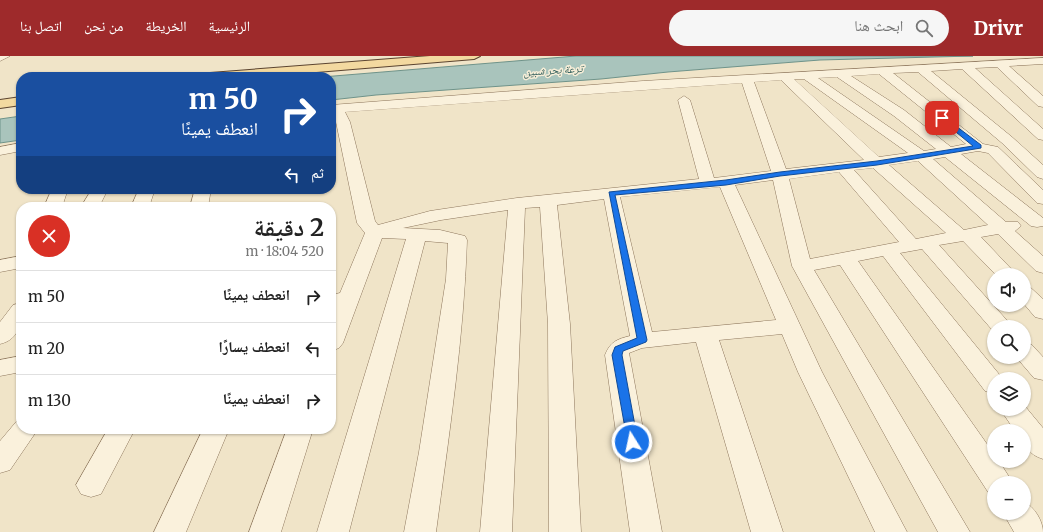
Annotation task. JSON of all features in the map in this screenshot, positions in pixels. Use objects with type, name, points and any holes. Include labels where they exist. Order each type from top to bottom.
[{"type":"main road","points":[[273,72],[474,56]]},
{"type":"main road","points":[[0,104],[16,102]]},
{"type":"street","points":[[0,58],[5,56]]},
{"type":"street","points":[[336,110],[639,81],[1043,58]]},
{"type":"street","points":[[336,110],[553,91],[1043,61]]},
{"type":"street","points":[[1028,62],[1043,74]]},
{"type":"street","points":[[1000,64],[1043,103]]},
{"type":"street","points":[[965,66],[1043,136]]},
{"type":"street","points":[[920,68],[1006,140],[1043,174]]},
{"type":"street","points":[[881,70],[978,147]]},
{"type":"street","points":[[839,73],[899,113],[1040,222]]},
{"type":"street","points":[[806,75],[920,156],[983,210],[1001,228],[1040,260]]},
{"type":"street","points":[[783,76],[877,163],[964,235],[999,268]]},
{"type":"street","points":[[747,79],[780,174],[802,266],[954,532]]},
{"type":"street","points":[[684,100],[717,183],[790,326],[810,372],[891,532]]},
{"type":"street","points":[[336,115],[344,129],[366,223],[375,232],[417,234],[453,238],[458,240],[433,452],[420,532]]},
{"type":"street","points":[[0,146],[16,144]]},
{"type":"street","points":[[336,319],[340,299],[375,232],[391,225],[415,219],[517,203],[717,183],[877,163],[978,147],[990,148],[995,151],[1043,199]]},
{"type":"street","points":[[0,151],[16,149]]},
{"type":"street","points":[[843,167],[995,320]]},
{"type":"street","points":[[611,194],[642,340]]},
{"type":"street","points":[[548,200],[559,324],[565,532]]},
{"type":"street","points":[[496,532],[517,203]]},
{"type":"street","points":[[802,266],[919,243],[1040,222]]},
{"type":"street","points":[[333,532],[417,234]]},
{"type":"street","points":[[887,249],[987,376]]},
{"type":"street","points":[[845,257],[993,476]]},
{"type":"street","points":[[0,266],[16,263]]},
{"type":"street","points":[[1031,299],[1043,312]]},
{"type":"street","points":[[0,337],[16,316]]},
{"type":"street","points":[[646,532],[617,355],[618,349],[642,340],[790,326]]},
{"type":"street","points":[[705,334],[767,532]]},
{"type":"street","points":[[1031,359],[1043,372]]},
{"type":"street","points":[[0,368],[16,365]]},
{"type":"street","points":[[1018,416],[1043,448]]},
{"type":"street","points":[[0,462],[21,434]]},
{"type":"street","points":[[92,485],[119,434]]},
{"type":"street","points":[[170,532],[214,434]]},
{"type":"street","points":[[265,532],[298,434]]},
{"type":"street","points":[[1023,520],[1031,532]]},
{"type":"water","name":"ترعة بحر شبين","points":[[576,56],[973,56],[820,60],[336,99],[336,76]]},
{"type":"water","points":[[16,117],[16,141],[0,143],[0,119]]},
{"type":"route","points":[[632,442],[617,355],[618,349],[627,344],[642,340],[611,194],[726,182],[877,163],[978,147],[942,118]]}]
